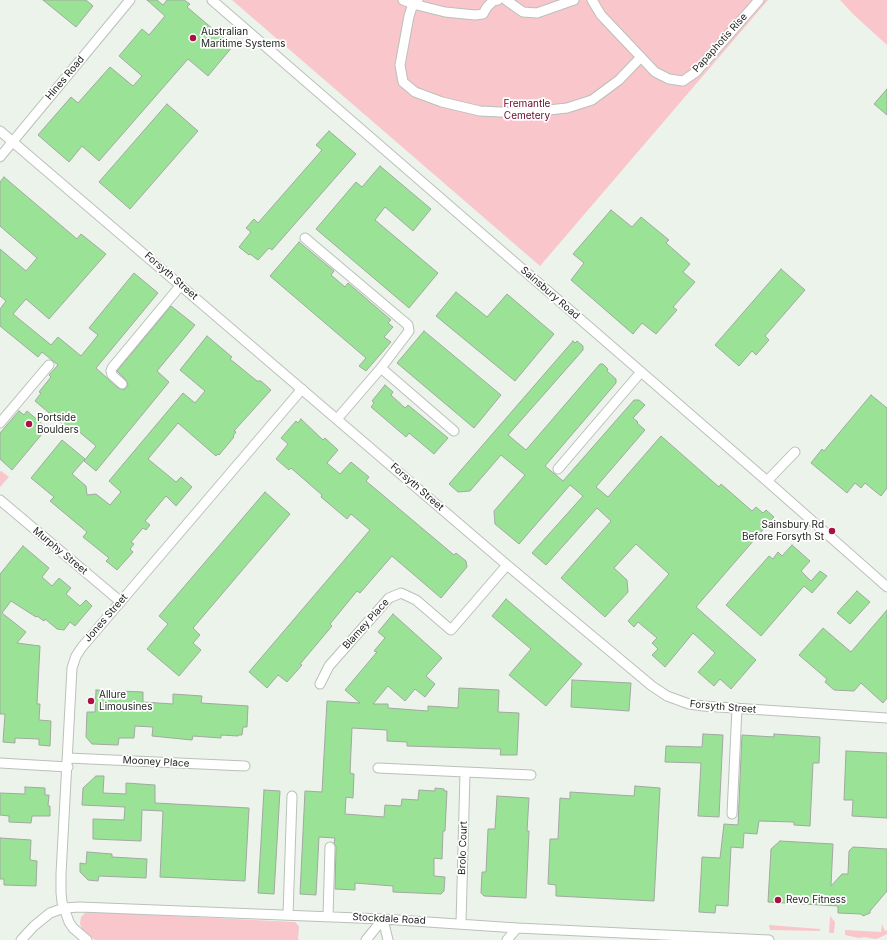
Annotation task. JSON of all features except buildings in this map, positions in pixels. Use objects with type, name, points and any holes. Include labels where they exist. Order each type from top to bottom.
[{"type":"street","name":"Hines Road","points":[[0,157],[130,0]]},
{"type":"street","name":"Sainsbury Road","points":[[212,0],[767,480],[887,587]]},
{"type":"street","points":[[403,0],[416,2],[446,12],[475,15],[483,14],[493,1],[498,0]]},
{"type":"street","points":[[506,0],[523,12],[537,13],[574,0]]},
{"type":"street","name":"Papaphotis Rise","points":[[592,0],[601,15],[655,72],[669,79],[683,81],[696,72],[759,0]]},
{"type":"street","points":[[416,2],[409,16],[400,65],[403,82],[415,92],[442,102],[480,111],[522,113],[567,108],[592,100],[619,80],[641,57]]},
{"type":"street","name":"Forsyth Street","points":[[0,131],[507,565],[652,686],[667,696],[688,704],[887,718]]},
{"type":"street","points":[[305,238],[408,325],[409,331],[381,368],[337,419]]},
{"type":"street","points":[[122,384],[112,375],[112,368],[181,286]]},
{"type":"street","points":[[0,423],[49,365]]},
{"type":"street","points":[[381,368],[454,431]]},
{"type":"street","points":[[558,469],[641,372]]},
{"type":"street","name":"Jones Street","points":[[87,940],[73,928],[66,915],[61,893],[72,668],[76,656],[82,647],[302,389]]},
{"type":"street","points":[[767,480],[794,452]]},
{"type":"street","name":"Murphy Street","points":[[0,500],[121,602]]},
{"type":"street","name":"Blamey Place","points":[[320,684],[329,666],[389,598],[401,593],[416,600],[451,630],[507,565]]},
{"type":"street","points":[[732,814],[738,708]]},
{"type":"street","name":"Mooney Place","points":[[0,763],[245,766]]},
{"type":"street","points":[[378,768],[531,775]]},
{"type":"street","name":"Brolo Court","points":[[461,923],[465,773]]},
{"type":"street","points":[[288,915],[292,796]]},
{"type":"street","points":[[328,916],[330,847]]},
{"type":"street","name":"Stockdale Road","points":[[22,940],[40,920],[50,913],[64,908],[103,907],[461,923],[660,938],[768,940]]},
{"type":"street","points":[[366,940],[383,919]]},
{"type":"street","points":[[383,919],[388,940]]},
{"type":"street","points":[[507,940],[517,928]]},
{"type":"green space","name":"Fremantle Cemetery","points":[[232,0],[768,0],[540,266]]},
{"type":"green space","points":[[840,0],[887,0],[887,45],[854,15]]},
{"type":"green space","points":[[1,471],[9,477],[0,487],[0,472]]},
{"type":"green space","points":[[91,912],[295,922],[299,926],[298,940],[95,940],[82,929],[80,924],[81,917],[85,913]]},
{"type":"green space","points":[[830,916],[835,922],[834,933],[829,933]]},
{"type":"green space","points":[[882,924],[885,931],[887,930],[887,934],[879,938],[859,938],[845,935],[845,930],[881,932]]},
{"type":"green space","points":[[769,925],[820,929],[820,931],[770,930]]},
{"type":"place","name":"Australian Maritime Systems","points":[[193,38]]},
{"type":"place","name":"Portside Boulders","points":[[29,424]]},
{"type":"place","name":"Sainsbury Rd Before Forsyth St","points":[[832,531]]},
{"type":"place","name":"Allure Limousines","points":[[91,701]]},
{"type":"place","name":"Revo Fitness","points":[[778,900]]}]
